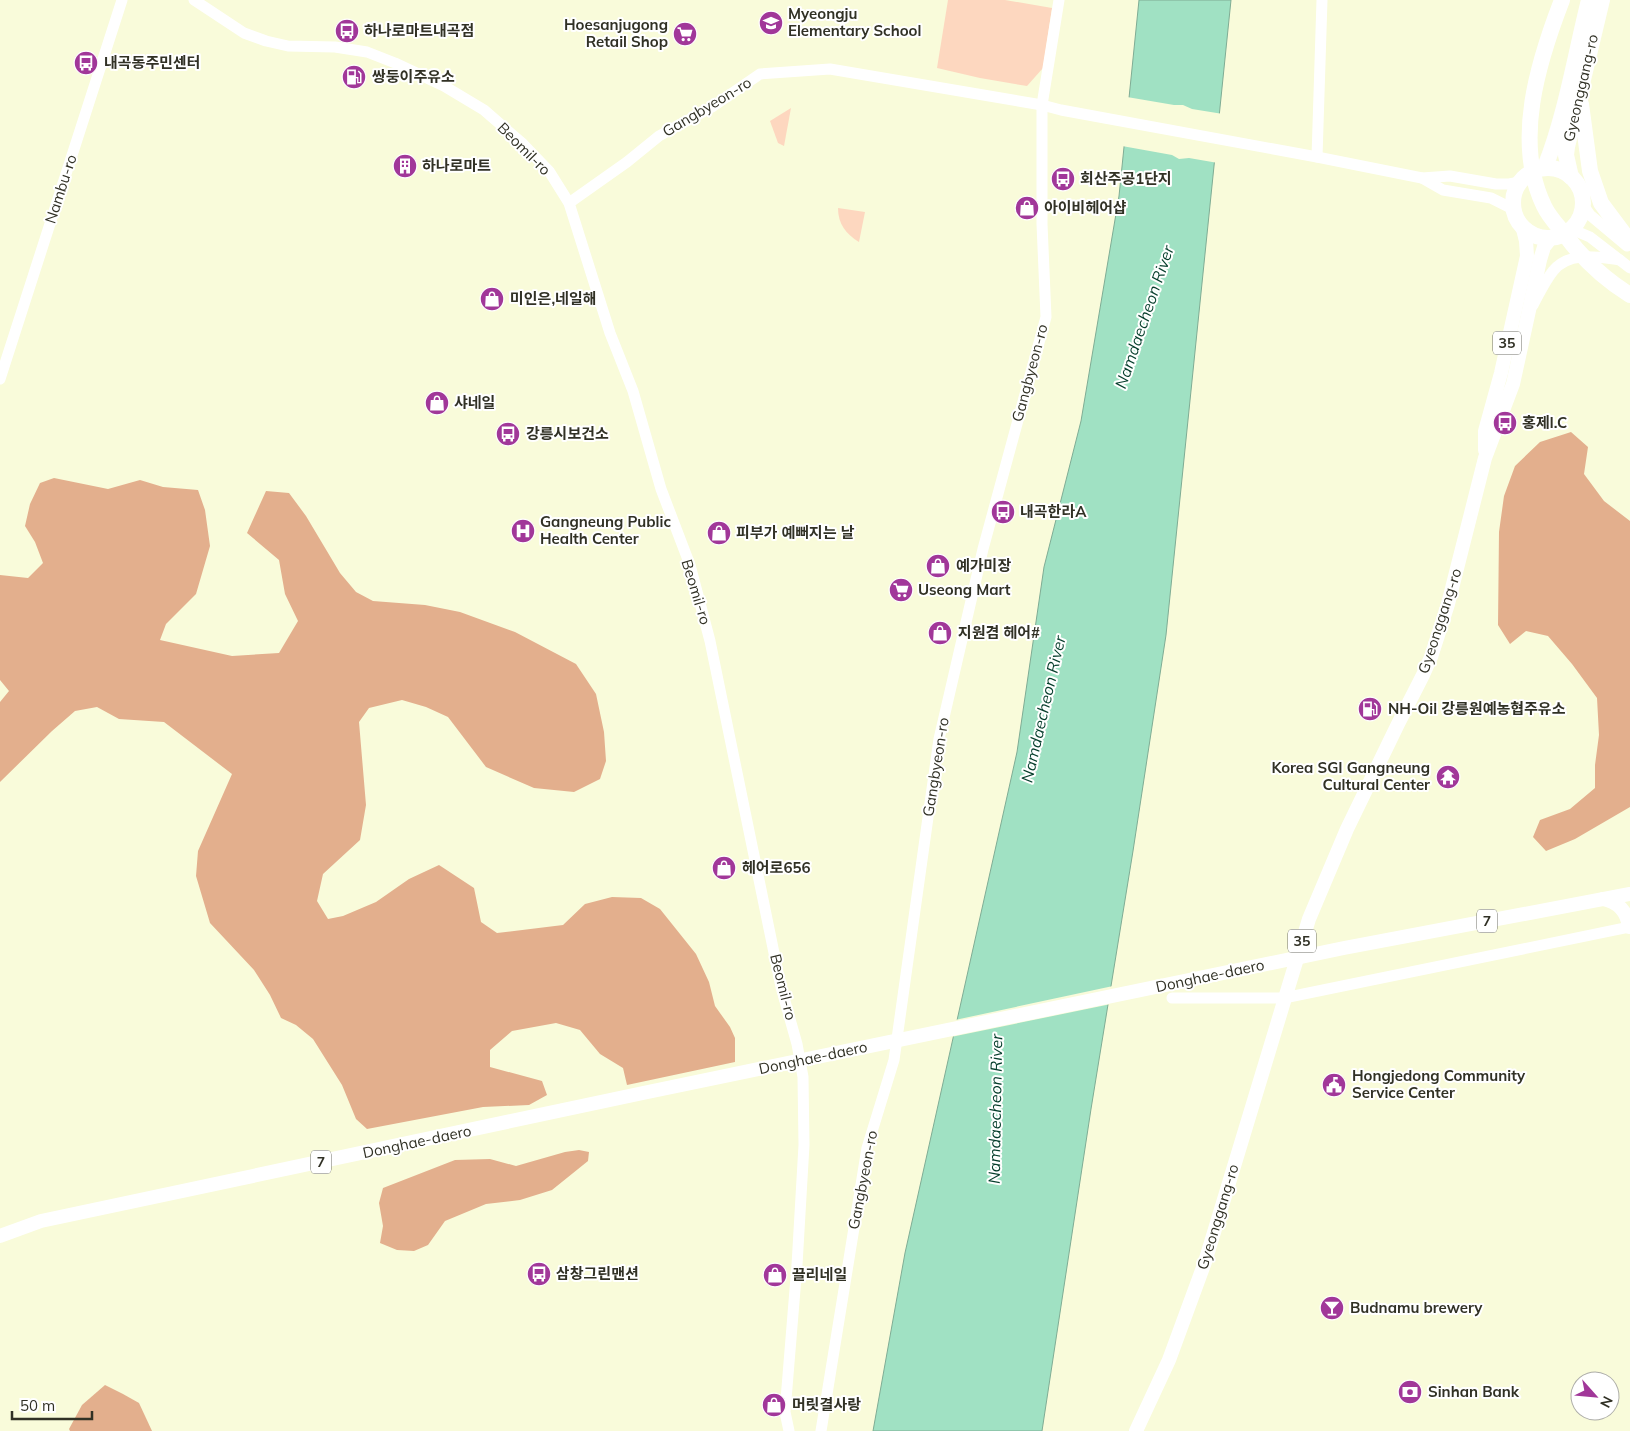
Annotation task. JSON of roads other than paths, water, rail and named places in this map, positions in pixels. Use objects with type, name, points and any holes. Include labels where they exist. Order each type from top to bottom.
[{"type":"highway","points":[[1562,0],[1543,52],[1531,111],[1530,162],[1544,207],[1579,254],[1625,292]]},
{"type":"highway","name":"Gyeonggang-ro","points":[[1545,168],[1554,146],[1589,0]]},
{"type":"highway","name":"Gyeonggang-ro","points":[[1571,177],[1566,147],[1602,0]]},
{"type":"highway","points":[[1580,93],[1590,171],[1601,204],[1630,242]]},
{"type":"highway","points":[[1513,209],[1516,186],[1523,177],[1533,170],[1557,168],[1568,174],[1576,182],[1582,193],[1583,205],[1580,216],[1566,233],[1551,238],[1544,238],[1533,235],[1523,229]]},
{"type":"highway","name":"35","points":[[1513,209],[1516,220],[1523,229]]},
{"type":"main road","name":"Gyeonggang-ro","points":[[1485,458],[1485,431],[1501,373],[1527,256],[1523,229]]},
{"type":"main road","name":"Gyeonggang-ro","points":[[1136,1431],[1169,1360],[1205,1262],[1309,919],[1344,838],[1431,657],[1448,604],[1485,458],[1513,384],[1540,260],[1544,247],[1551,238]]},
{"type":"main road","name":"Donghae-daero","points":[[0,1236],[42,1221],[643,1094],[1344,948],[1630,894]]},
{"type":"main road","points":[[1603,898],[1612,901],[1622,909],[1628,918],[1629,927]]},
{"type":"street","name":"Nambu-ro","points":[[0,379],[122,0]]},
{"type":"street","name":"Beomil-ro","points":[[194,0],[244,33],[266,41],[288,46],[335,47],[367,52],[444,86],[484,110],[523,144],[549,171],[569,203],[610,333],[633,391],[661,489],[690,566],[710,641],[781,987],[797,1044],[803,1077],[804,1145],[785,1412],[789,1431]]},
{"type":"street","name":"Gangbyeon-ro","points":[[821,1431],[867,1148],[894,1060],[939,739],[983,549],[1046,317],[1042,224],[1042,105],[1059,0]]},
{"type":"street","points":[[1322,0],[1313,156],[1422,178],[1450,176],[1496,184],[1520,182]]},
{"type":"street","name":"Gangbyeon-ro","points":[[569,203],[627,162],[659,136],[712,107],[760,74],[830,70],[1042,105],[1313,156]]},
{"type":"street","points":[[1422,178],[1443,190],[1491,198],[1513,209]]},
{"type":"street","points":[[1583,205],[1590,214],[1630,248]]},
{"type":"street","points":[[1571,229],[1590,237],[1630,268]]},
{"type":"street","points":[[1528,313],[1554,270],[1570,258],[1593,257],[1620,260]]},
{"type":"street","points":[[1172,998],[1284,998],[1629,927]]},
{"type":"water","name":"Namdaecheon River","points":[[1139,0],[1231,0],[1166,635],[1042,1431],[873,1431],[905,1253],[1017,752],[1044,567],[1081,421],[1119,196]]},
{"type":"place","name":"Myeongju Elementary School","points":[[771,23]]},
{"type":"place","name":"하나로마트내곡점","points":[[347,31]]},
{"type":"place","name":"Hoesanjugong Retail Shop","points":[[685,34]]},
{"type":"place","name":"내곡동주민센터","points":[[86,63]]},
{"type":"place","name":"쌍둥이주유소","points":[[354,77]]},
{"type":"place","name":"하나로마트","points":[[405,166]]},
{"type":"place","name":"회산주공1단지","points":[[1063,179]]},
{"type":"place","name":"아이비헤어샵","points":[[1027,208]]},
{"type":"place","name":"미인은,네일해","points":[[492,299]]},
{"type":"place","name":"샤네일","points":[[437,403]]},
{"type":"place","name":"홍제I.C","points":[[1505,423]]},
{"type":"place","name":"강릉시보건소","points":[[508,434]]},
{"type":"place","name":"내곡한라A","points":[[1003,512]]},
{"type":"place","name":"Gangneung Public Health Center","points":[[523,531]]},
{"type":"place","name":"피부가 예뻐지는 날","points":[[719,533]]},
{"type":"place","name":"예가미장","points":[[938,566]]},
{"type":"place","name":"Useong Mart","points":[[901,590]]},
{"type":"place","name":"지원겸 헤어#","points":[[940,633]]},
{"type":"place","name":"NH-Oil 강릉원예농협주유소","points":[[1370,709]]},
{"type":"place","name":"Korea SGI Gangneung Cultural Center","points":[[1448,777]]},
{"type":"place","name":"헤어로656","points":[[724,868]]},
{"type":"place","name":"Hongjedong Community Service Center","points":[[1334,1085]]},
{"type":"place","name":"삼창그린맨션","points":[[539,1274]]},
{"type":"place","name":"끌리네일","points":[[775,1275]]},
{"type":"place","name":"Budnamu brewery","points":[[1332,1308]]},
{"type":"place","name":"Sinhan Bank","points":[[1410,1392]]},
{"type":"place","name":"머릿결사랑","points":[[774,1405]]}]
